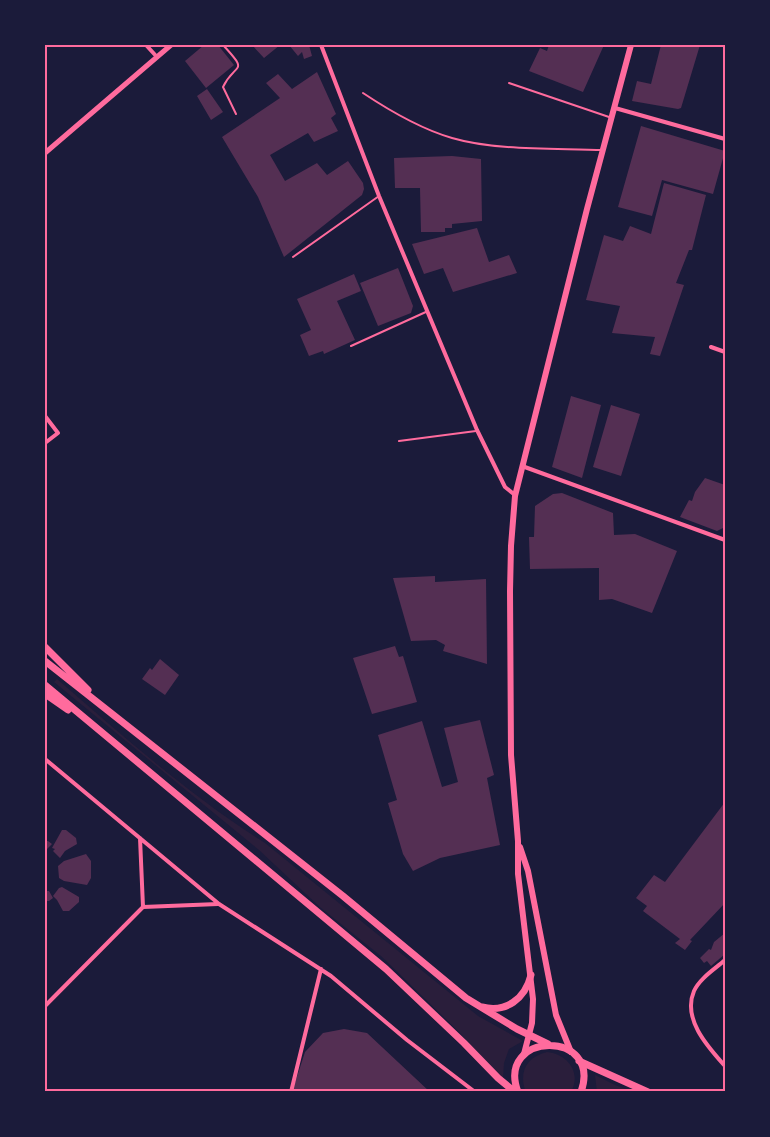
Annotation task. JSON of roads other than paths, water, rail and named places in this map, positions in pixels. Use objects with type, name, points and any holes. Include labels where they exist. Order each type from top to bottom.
[{"type":"highway","points":[[45,647],[109,711]]},
{"type":"highway","points":[[45,661],[334,889],[465,998],[530,1035],[548,1044],[564,1047],[579,1060],[648,1092]]},
{"type":"highway","points":[[45,685],[95,729],[386,969],[498,1078],[516,1092]]},
{"type":"highway","points":[[45,694],[95,729]]},
{"type":"highway","points":[[479,1007],[496,1009],[513,1004],[525,992],[531,975]]},
{"type":"highway","points":[[516,1092],[515,1074],[524,1054],[531,1049],[548,1044]]},
{"type":"highway","points":[[579,1060],[584,1080],[581,1092]]},
{"type":"main road","points":[[45,153],[171,45]]},
{"type":"main road","points":[[524,1054],[530,1035],[533,999],[518,874],[518,841],[511,765],[511,546],[515,496],[631,45]]},
{"type":"main road","points":[[518,841],[528,871],[556,1015],[571,1052]]},
{"type":"street","points":[[146,45],[157,57]]},
{"type":"street","points":[[321,45],[379,196],[477,430],[505,487],[515,496]]},
{"type":"street","points":[[614,108],[725,139]]},
{"type":"street","points":[[711,347],[725,352]]},
{"type":"street","points":[[45,416],[58,433],[45,443]]},
{"type":"street","points":[[521,466],[725,540]]},
{"type":"street","points":[[45,759],[219,904],[340,982],[407,1040],[475,1092]]},
{"type":"street","points":[[140,838],[143,907]]},
{"type":"street","points":[[45,1006],[143,907],[219,904]]},
{"type":"street","points":[[725,960],[704,978],[694,991],[692,1005],[695,1023],[702,1038],[725,1066]]},
{"type":"street","points":[[291,1092],[321,969]]},
{"type":"lane","points":[[224,45],[238,64],[236,71],[223,87],[236,114]]},
{"type":"lane","points":[[509,83],[612,117]]},
{"type":"lane","points":[[363,93],[386,108],[452,138],[486,144],[603,150]]},
{"type":"lane","points":[[293,257],[379,196]]},
{"type":"lane","points":[[351,346],[428,311]]},
{"type":"lane","points":[[399,441],[477,430]]}]
